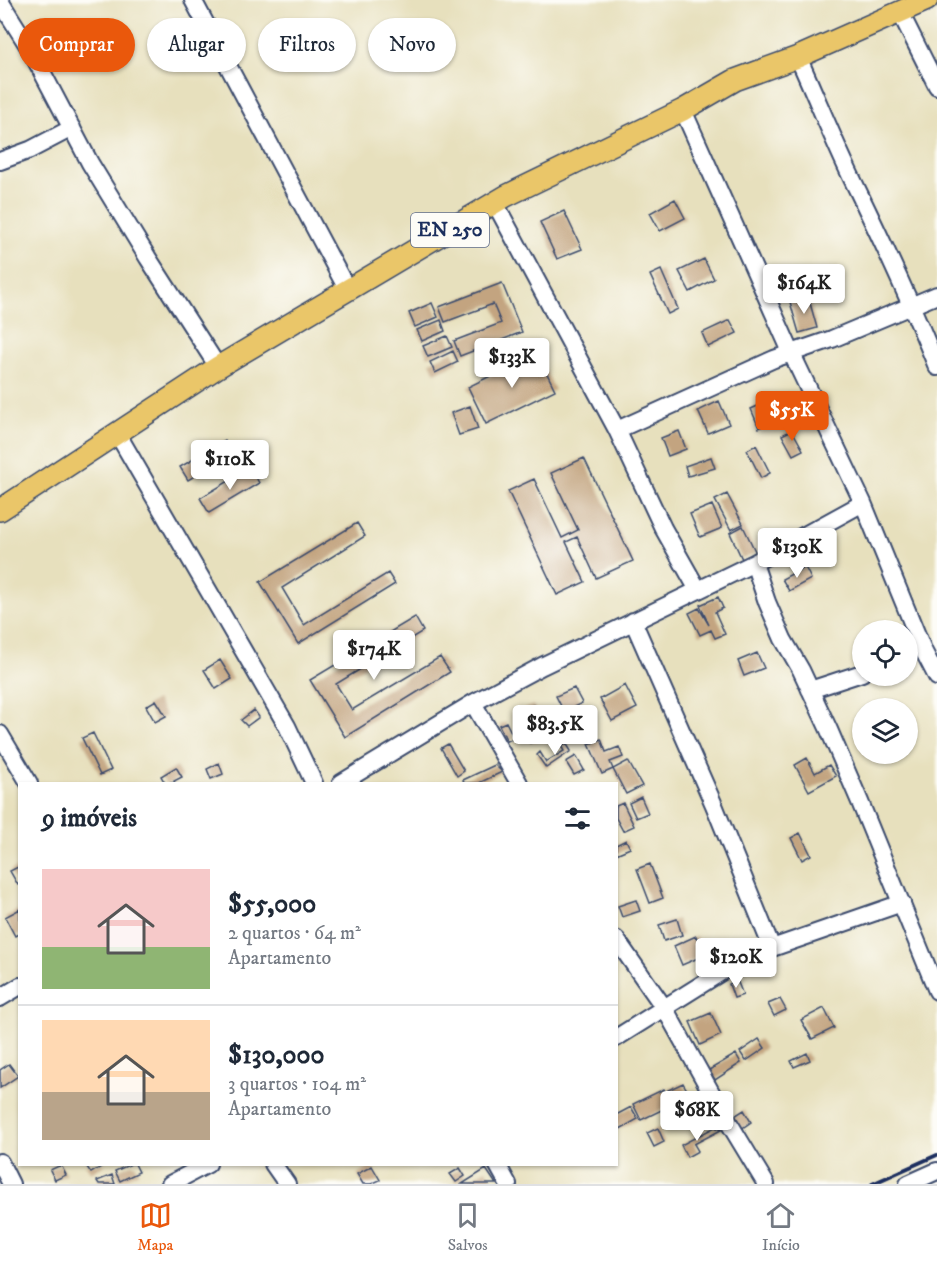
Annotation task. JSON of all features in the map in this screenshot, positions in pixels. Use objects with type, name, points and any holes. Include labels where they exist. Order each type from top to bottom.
[{"type":"main road","name":"EN 250","points":[[0,510],[218,367],[495,203],[554,171],[683,110],[735,80],[798,57],[927,0]]},
{"type":"street","points":[[193,0],[347,289]]},
{"type":"street","points":[[0,1],[30,49],[90,163],[218,367]]},
{"type":"street","points":[[900,12],[937,86]]},
{"type":"street","points":[[798,57],[912,306],[937,367]]},
{"type":"street","points":[[683,110],[791,352],[863,503],[924,652],[937,676]]},
{"type":"street","points":[[0,160],[30,150],[72,128]]},
{"type":"street","points":[[495,203],[617,430],[663,528],[698,590]]},
{"type":"street","points":[[617,430],[791,352],[832,339],[937,295]]},
{"type":"street","points":[[117,433],[286,726],[314,782]]},
{"type":"street","points":[[343,782],[473,703],[542,666],[754,562],[863,503]]},
{"type":"street","points":[[754,562],[767,602],[834,740],[937,991]]},
{"type":"street","points":[[633,621],[714,805],[772,948]]},
{"type":"street","points":[[918,654],[924,652]]},
{"type":"street","points":[[810,690],[852,676]]},
{"type":"street","points":[[473,703],[518,782]]},
{"type":"street","points":[[0,734],[28,782]]},
{"type":"street","points":[[618,1037],[723,971],[772,948],[902,903]]},
{"type":"street","points":[[618,942],[665,1009],[717,1103],[766,1184]]},
{"type":"street","points":[[0,998],[18,987]]},
{"type":"street","points":[[0,1161],[11,1184]]},
{"type":"street","points":[[170,1184],[204,1166]]},
{"type":"street","points":[[274,1166],[287,1184]]},
{"type":"street","points":[[498,1166],[508,1184]]},
{"type":"street","points":[[908,1184],[937,1171]]},
{"type":"building","points":[[675,199],[685,218],[660,231],[650,213]]},
{"type":"building","points":[[564,211],[582,249],[557,259],[540,222]]},
{"type":"building","points":[[704,259],[714,279],[690,292],[679,271]]},
{"type":"building","points":[[661,270],[678,309],[668,314],[650,275]]},
{"type":"building","points":[[502,283],[522,332],[460,356],[454,341],[501,323],[493,304],[445,322],[439,307]]},
{"type":"building","points":[[808,296],[817,328],[799,333],[790,302]]},
{"type":"building","points":[[432,303],[438,317],[415,327],[409,313]]},
{"type":"building","points":[[441,320],[445,331],[422,341],[417,330]]},
{"type":"building","points":[[730,320],[737,333],[708,347],[702,333]]},
{"type":"building","points":[[447,336],[452,347],[428,357],[423,346]]},
{"type":"building","points":[[453,351],[458,362],[435,373],[430,362]]},
{"type":"building","points":[[537,353],[555,390],[486,424],[468,387]]},
{"type":"building","points":[[719,401],[729,424],[708,433],[698,411]]},
{"type":"building","points":[[769,401],[777,419],[759,428],[751,409]]},
{"type":"building","points":[[470,406],[478,429],[459,435],[451,413]]},
{"type":"building","points":[[792,430],[803,450],[793,455],[782,435]]},
{"type":"building","points":[[679,431],[686,449],[668,456],[661,438]]},
{"type":"building","points":[[225,441],[232,454],[188,480],[180,467]]},
{"type":"building","points":[[756,445],[770,473],[761,478],[747,450]]},
{"type":"building","points":[[243,453],[249,462],[238,469],[233,459]]},
{"type":"building","points":[[711,457],[715,468],[688,476],[685,466]]},
{"type":"building","points":[[584,458],[633,561],[596,578],[577,537],[566,542],[585,582],[557,595],[508,491],[534,479],[562,538],[578,530],[551,473]]},
{"type":"building","points":[[251,468],[259,483],[209,513],[200,498]]},
{"type":"building","points":[[727,494],[743,524],[731,530],[715,500]]},
{"type":"building","points":[[712,505],[722,528],[700,537],[690,514]]},
{"type":"building","points":[[357,523],[365,536],[282,588],[304,625],[388,573],[395,584],[298,644],[260,582]]},
{"type":"building","points":[[743,526],[756,553],[742,559],[730,533]]},
{"type":"building","points":[[805,567],[811,579],[789,591],[782,579]]},
{"type":"building","points":[[718,597],[723,608],[715,612],[725,634],[715,638],[711,630],[700,635],[689,613],[699,608],[709,625],[700,605]]},
{"type":"building","points":[[415,617],[423,631],[336,684],[352,710],[440,657],[450,672],[345,737],[310,680]]},
{"type":"building","points":[[757,653],[764,668],[744,676],[738,661]]},
{"type":"building","points":[[220,660],[232,679],[216,689],[204,670]]},
{"type":"building","points":[[625,685],[637,708],[612,721],[600,699]]},
{"type":"building","points":[[574,688],[582,703],[564,712],[556,696]]},
{"type":"building","points":[[156,700],[166,716],[155,722],[146,706]]},
{"type":"building","points":[[533,705],[540,720],[523,729],[515,714]]},
{"type":"building","points":[[254,710],[259,717],[247,726],[241,720]]},
{"type":"building","points":[[506,722],[514,738],[507,741],[499,725]]},
{"type":"building","points":[[551,724],[558,730],[530,743],[526,735]]},
{"type":"building","points":[[93,733],[111,770],[100,775],[82,738]]},
{"type":"building","points":[[601,739],[606,752],[619,747],[623,757],[610,762],[613,769],[602,774],[589,744]]},
{"type":"building","points":[[566,743],[571,751],[546,768],[537,755],[540,752],[546,762],[564,751],[561,746]]},
{"type":"building","points":[[448,744],[464,771],[457,776],[441,748]]},
{"type":"building","points":[[576,756],[584,770],[574,775],[566,762]]},
{"type":"building","points":[[807,758],[815,773],[829,765],[836,776],[809,791],[795,765]]},
{"type":"building","points":[[628,761],[642,786],[626,794],[613,769]]},
{"type":"building","points":[[219,763],[223,774],[211,779],[207,769]]},
{"type":"building","points":[[495,765],[502,772],[481,782],[464,782],[463,780]]},
{"type":"building","points":[[176,767],[182,777],[174,782],[164,782],[161,776]]},
{"type":"building","points":[[641,797],[648,813],[636,818],[629,803]]},
{"type":"building","points":[[623,803],[634,826],[623,831],[618,822],[618,805]]},
{"type":"building","points":[[800,833],[811,855],[802,860],[791,838]]},
{"type":"building","points":[[626,840],[630,848],[618,853],[618,844]]},
{"type":"building","points":[[650,864],[663,898],[650,903],[637,869]]},
{"type":"building","points":[[18,867],[18,885],[10,871]]},
{"type":"building","points":[[636,900],[640,911],[622,917],[618,906]]},
{"type":"building","points":[[18,910],[18,934],[15,936],[5,917]]},
{"type":"building","points":[[677,919],[682,935],[664,941],[659,925]]},
{"type":"building","points":[[696,936],[705,955],[682,965],[674,946]]},
{"type":"building","points":[[737,980],[743,995],[734,998],[729,984]]},
{"type":"building","points":[[780,999],[786,1010],[774,1016],[768,1004]]},
{"type":"building","points":[[824,1008],[834,1028],[812,1039],[801,1020]]},
{"type":"building","points":[[711,1013],[721,1035],[700,1045],[690,1022]]},
{"type":"building","points":[[759,1039],[765,1048],[746,1061],[740,1052]]},
{"type":"building","points":[[807,1053],[810,1060],[794,1067],[791,1061]]},
{"type":"building","points":[[736,1054],[741,1063],[715,1080],[709,1070]]},
{"type":"building","points":[[9,1064],[18,1076],[0,1088],[0,1070]]},
{"type":"building","points":[[683,1083],[687,1090],[671,1097],[668,1090]]},
{"type":"building","points":[[664,1089],[672,1105],[641,1120],[633,1104]]},
{"type":"building","points":[[631,1107],[638,1119],[620,1129],[618,1114]]},
{"type":"building","points":[[744,1110],[751,1122],[741,1129],[733,1117]]},
{"type":"building","points":[[715,1127],[721,1130],[694,1144],[698,1151],[687,1157],[681,1145]]},
{"type":"building","points":[[658,1128],[664,1142],[654,1147],[647,1133]]},
{"type":"building","points":[[62,1166],[66,1175],[55,1180],[50,1170]]},
{"type":"building","points":[[86,1166],[103,1166],[91,1173]]},
{"type":"building","points":[[126,1166],[136,1166],[139,1172],[120,1181],[115,1171]]},
{"type":"building","points":[[372,1166],[380,1180],[371,1184],[363,1184],[357,1174]]},
{"type":"building","points":[[460,1168],[465,1176],[456,1182],[450,1174]]},
{"type":"building","points":[[486,1169],[496,1184],[462,1184]]},
{"type":"building","points":[[112,1175],[115,1184],[99,1184],[97,1181]]},
{"type":"railway","points":[[872,1184],[937,1155]]}]
